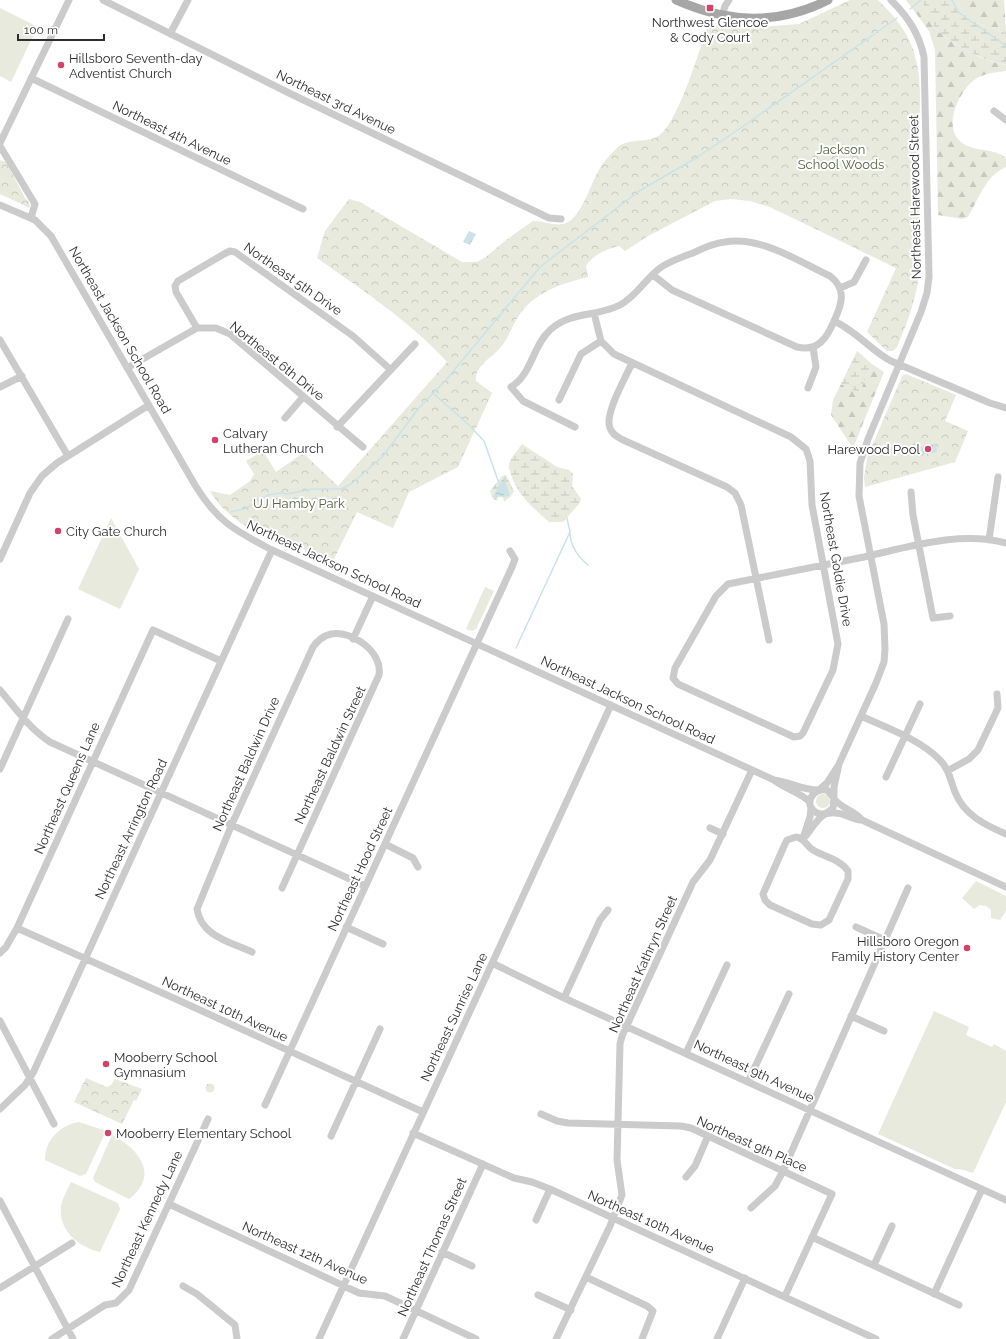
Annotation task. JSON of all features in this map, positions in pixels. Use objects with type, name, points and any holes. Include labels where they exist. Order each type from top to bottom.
[{"type":"main road","points":[[676,0],[697,9],[722,16],[745,19],[787,16],[801,12],[828,0]]},
{"type":"street","points":[[31,218],[35,204],[0,145],[69,0]]},
{"type":"street","name":"Northeast 3rd Avenue","points":[[103,0],[289,93],[549,218],[561,219]]},
{"type":"street","points":[[170,34],[188,0]]},
{"type":"street","points":[[722,16],[725,6],[729,0]]},
{"type":"street","name":"Northeast Harewood Street","points":[[819,789],[827,783],[839,764],[880,672],[885,649],[884,624],[859,496],[860,463],[866,443],[924,306],[928,282],[926,80],[924,57],[919,38],[908,19],[891,0]]},
{"type":"street","name":"Northeast 4th Avenue","points":[[31,78],[303,209]]},
{"type":"street","points":[[994,111],[1006,120]]},
{"type":"street","name":"Northeast Jackson School Road","points":[[0,205],[31,218],[45,228],[54,240],[149,405],[211,508],[218,517],[237,532],[272,550],[774,780],[782,786],[802,795],[810,804]]},
{"type":"street","points":[[576,427],[523,402],[511,387],[526,372],[543,338],[551,329],[570,318],[609,309],[624,303],[637,293],[653,275],[671,262],[704,248],[724,242],[741,241],[766,247],[830,276],[840,288],[842,304],[824,340],[813,347],[804,348],[795,346],[669,288],[653,275]]},
{"type":"street","name":"Northeast 5th Drive","points":[[197,328],[176,292],[175,286],[178,281],[224,254],[235,252],[353,336],[391,370]]},
{"type":"street","points":[[840,288],[854,282],[866,260]]},
{"type":"street","points":[[559,400],[581,354],[601,341],[594,313]]},
{"type":"street","points":[[834,321],[851,329],[880,355],[899,365],[990,403],[1006,408]]},
{"type":"street","points":[[128,368],[197,328]]},
{"type":"street","name":"Northeast 6th Drive","points":[[197,328],[216,328],[230,334],[363,447]]},
{"type":"street","points":[[0,340],[68,456]]},
{"type":"street","name":"Northeast Goldie Drive","points":[[601,341],[614,354],[792,437],[802,444],[808,453],[810,461],[812,505],[837,632],[838,650],[833,670],[805,729],[800,736],[791,736],[678,684],[673,678],[675,668],[722,589],[728,584],[757,578]]},
{"type":"street","points":[[338,427],[415,344]]},
{"type":"street","points":[[808,388],[816,367],[813,347]]},
{"type":"street","points":[[632,363],[611,410],[608,419],[609,427],[613,434],[621,439],[727,487],[735,493],[741,505],[769,640]]},
{"type":"street","points":[[0,387],[22,376]]},
{"type":"street","points":[[285,418],[303,397]]},
{"type":"street","points":[[0,559],[36,484],[49,469],[149,405]]},
{"type":"street","points":[[989,540],[998,477]]},
{"type":"street","points":[[912,492],[913,515],[933,618],[950,616]]},
{"type":"street","points":[[757,578],[919,544],[957,539],[989,540],[1006,544]]},
{"type":"street","name":"Northeast Arrington Road","points":[[0,1109],[30,1078],[272,550]]},
{"type":"street","name":"Northeast Hood Street","points":[[265,1106],[512,567],[515,559],[510,551]]},
{"type":"street","points":[[353,639],[373,596]]},
{"type":"street","points":[[0,769],[68,619]]},
{"type":"street","name":"Northeast Queens Lane","points":[[0,953],[6,948],[17,928],[153,630],[221,661]]},
{"type":"street","name":"Northeast Baldwin Drive","points":[[252,952],[212,933],[199,919],[198,909],[200,900],[232,824],[313,647],[320,638],[330,634],[341,635],[353,639]]},
{"type":"street","name":"Northeast Baldwin Street","points":[[282,888],[379,675],[379,663],[373,652],[353,639]]},
{"type":"street","points":[[0,690],[22,719],[39,735],[50,742],[365,886]]},
{"type":"street","points":[[949,770],[970,759],[978,750],[998,708],[997,694]]},
{"type":"street","points":[[886,777],[906,737],[920,704]]},
{"type":"street","name":"Northeast Sunrise Lane","points":[[319,1339],[611,705]]},
{"type":"street","points":[[861,716],[923,746],[939,759],[949,770],[956,792],[963,806],[974,817],[1006,834]]},
{"type":"street","name":"Northeast Harewood Street","points":[[835,799],[834,787],[839,764]]},
{"type":"street","name":"Northeast Kathryn Street","points":[[556,1339],[571,1310],[619,1205],[622,1192],[617,1165],[620,1044],[627,1025],[692,882],[708,863],[752,770]]},
{"type":"street","name":"Northeast Jackson School Road","points":[[774,780],[785,782],[804,789],[819,789]]},
{"type":"street","points":[[803,838],[810,817],[812,794],[819,789],[827,790],[841,806],[858,814],[862,820]]},
{"type":"street","points":[[803,838],[812,850],[841,864],[849,874],[829,920],[821,925],[812,924],[770,905],[765,900],[763,894],[787,840],[796,837],[803,838],[809,833],[817,820],[833,808],[835,799]]},
{"type":"street","points":[[810,804],[817,813],[841,814],[855,820],[862,820],[1006,887]]},
{"type":"street","points":[[710,828],[723,834]]},
{"type":"street","points":[[385,844],[413,858],[418,867]]},
{"type":"street","points":[[751,1208],[775,1186],[783,1171],[908,888]]},
{"type":"street","points":[[564,998],[600,920],[608,910]]},
{"type":"street","points":[[346,927],[383,944]]},
{"type":"street","points":[[856,927],[885,940]]},
{"type":"street","name":"Northeast 10th Avenue","points":[[17,928],[423,1112]]},
{"type":"street","name":"Northeast 9th Avenue","points":[[492,963],[564,998],[627,1025],[1006,1200]]},
{"type":"street","points":[[686,1053],[727,965]]},
{"type":"street","points":[[748,1082],[789,994]]},
{"type":"street","points":[[852,1016],[884,1031]]},
{"type":"street","points":[[0,1021],[54,1124]]},
{"type":"street","points":[[331,1136],[380,1029]]},
{"type":"street","name":"Northeast 9th Place","points":[[541,1114],[557,1121],[568,1123],[681,1126],[708,1136],[832,1194],[812,1237]]},
{"type":"street","name":"Northeast Kennedy Lane","points":[[52,1339],[105,1305],[116,1303],[123,1298],[129,1290],[208,1119]]},
{"type":"street","name":"Northeast 10th Avenue","points":[[413,1133],[514,1178],[532,1182],[550,1189],[785,1296],[863,1336],[876,1339]]},
{"type":"street","points":[[686,1177],[694,1166],[708,1136]]},
{"type":"street","name":"Northeast Thomas Street","points":[[403,1339],[483,1164]]},
{"type":"street","points":[[536,1220],[550,1189]]},
{"type":"street","points":[[934,1294],[982,1189]]},
{"type":"street","points":[[0,1202],[73,1339]]},
{"type":"street","name":"Northeast 12th Avenue","points":[[169,1204],[343,1285],[365,1294],[385,1296],[416,1312],[476,1339]]},
{"type":"street","points":[[874,1266],[892,1226]]},
{"type":"street","points":[[785,1296],[812,1237],[959,1305]]},
{"type":"street","points":[[0,1288],[72,1243]]},
{"type":"street","points":[[442,1252],[472,1266]]},
{"type":"street","points":[[586,1277],[647,1306],[653,1311],[642,1339]]},
{"type":"street","points":[[718,1338],[745,1278]]},
{"type":"street","points":[[183,1286],[202,1298],[235,1325],[237,1339]]},
{"type":"street","points":[[538,1295],[571,1310]]},
{"type":"green space","name":"Jackson School Woods","points":[[850,0],[878,0],[897,20],[910,42],[916,60],[920,85],[917,163],[921,237],[919,275],[911,311],[897,347],[893,351],[887,351],[867,332],[896,268],[770,207],[750,201],[731,199],[715,201],[648,236],[625,251],[619,246],[600,253],[588,262],[586,266],[588,277],[569,282],[550,290],[526,306],[517,318],[503,344],[480,367],[478,371],[476,381],[492,393],[458,467],[409,492],[393,528],[357,512],[330,567],[304,553],[305,550],[268,532],[265,537],[249,528],[234,518],[215,499],[210,491],[230,495],[250,481],[254,474],[246,461],[263,451],[276,472],[303,453],[338,486],[447,362],[418,333],[402,320],[317,258],[325,231],[349,199],[360,202],[462,262],[477,262],[533,221],[562,224],[571,220],[585,200],[601,167],[616,149],[621,145],[632,141],[651,139],[661,134],[675,114],[707,29],[718,25],[743,28],[799,24]]},
{"type":"green space","points":[[906,0],[921,0],[937,30],[955,44],[987,60],[1006,65],[1006,71],[985,75],[972,82],[960,97],[953,117],[955,135],[961,142],[972,148],[996,152],[1006,158],[1006,167],[993,176],[983,189],[968,217],[962,219],[938,215],[935,50],[929,31]]},
{"type":"green space","points":[[921,0],[959,0],[960,8],[970,19],[984,26],[1006,33],[1006,65],[976,55],[954,44],[937,30]]},
{"type":"green space","points":[[959,0],[1004,0],[1006,33],[984,26],[970,19],[960,8]]},
{"type":"green space","points":[[0,8],[34,25],[36,30],[11,82],[0,76]]},
{"type":"green space","points":[[0,160],[6,162],[25,198],[29,202],[30,208],[0,194]]},
{"type":"green space","points":[[857,351],[872,364],[859,393],[841,384]]},
{"type":"green space","points":[[872,364],[884,372],[853,448],[831,415],[833,400],[841,384],[859,393]]},
{"type":"green space","points":[[906,374],[956,395],[945,421],[968,431],[955,462],[865,487],[864,478],[867,458],[902,376]]},
{"type":"green space","points":[[522,444],[557,467],[569,470],[573,474],[572,486],[581,499],[579,504],[563,522],[549,522],[524,498],[515,485],[509,465],[511,459]]},
{"type":"green space","points":[[506,475],[514,491],[504,502],[503,497],[498,497],[497,501],[492,498],[490,491],[502,476]]},
{"type":"green space","points":[[111,518],[139,569],[120,609],[78,589]]},
{"type":"green space","points":[[485,587],[494,591],[476,629],[472,631],[466,629]]},
{"type":"green space","points":[[823,794],[828,796],[830,801],[828,806],[823,808],[818,806],[816,801],[818,796]]},
{"type":"green space","points":[[976,881],[1006,896],[1006,911],[1000,920],[991,918],[991,910],[986,906],[980,905],[974,909],[962,898]]},
{"type":"green space","points":[[934,1011],[969,1027],[966,1035],[992,1047],[994,1044],[1006,1051],[1006,1102],[973,1173],[955,1169],[878,1134]]},
{"type":"green space","points":[[86,1078],[107,1087],[111,1085],[115,1079],[142,1089],[136,1101],[134,1100],[122,1124],[74,1102]]},
{"type":"green space","points":[[208,1084],[212,1084],[214,1088],[212,1092],[208,1092],[206,1090],[206,1086]]},
{"type":"green space","points":[[79,1122],[106,1131],[86,1174],[80,1176],[45,1160],[48,1146],[55,1135],[66,1126]]},
{"type":"green space","points":[[112,1135],[130,1148],[142,1163],[144,1172],[143,1181],[138,1190],[129,1199],[95,1182],[93,1178]]},
{"type":"green space","points":[[71,1182],[118,1203],[120,1209],[100,1252],[92,1250],[77,1242],[66,1230],[63,1223],[61,1206]]},
{"type":"water","points":[[469,231],[476,234],[470,245],[463,242]]},
{"type":"water","name":"Harewood Pool","points":[[936,444],[937,452],[921,455],[920,447]]},
{"type":"water","points":[[504,478],[510,495],[505,497],[498,496],[497,498],[493,497]]},
{"type":"waterway","points":[[910,9],[921,0]]},
{"type":"waterway","points":[[952,0],[958,12],[1006,46]]},
{"type":"waterway","points":[[231,512],[247,508],[268,495],[281,493],[287,494],[312,489],[341,489],[351,484],[383,456],[418,409],[445,381],[540,267],[639,191],[696,158],[897,18]]},
{"type":"waterway","points":[[433,393],[468,424],[484,441],[500,486]]},
{"type":"waterway","points":[[516,648],[570,532],[567,518]]},
{"type":"waterway","points":[[570,534],[576,551],[588,565]]},
{"type":"place","name":"Northwest Glencoe & Cody Court","points":[[710,8]]},
{"type":"place","name":"Hillsboro Seventh-day Adventist Church","points":[[61,65]]},
{"type":"place","name":"Calvary Lutheran Church","points":[[215,440]]},
{"type":"place","name":"Harewood Pool","points":[[928,449]]},
{"type":"place","name":"City Gate Church","points":[[58,531]]},
{"type":"place","name":"Hillsboro Oregon Family History Center","points":[[967,948]]},
{"type":"place","name":"Mooberry School Gymnasium","points":[[106,1064]]},
{"type":"place","name":"Mooberry Elementary School","points":[[108,1133]]},
{"type":"park label","name":"UJ Hamby Park","points":[[299,503]]}]
